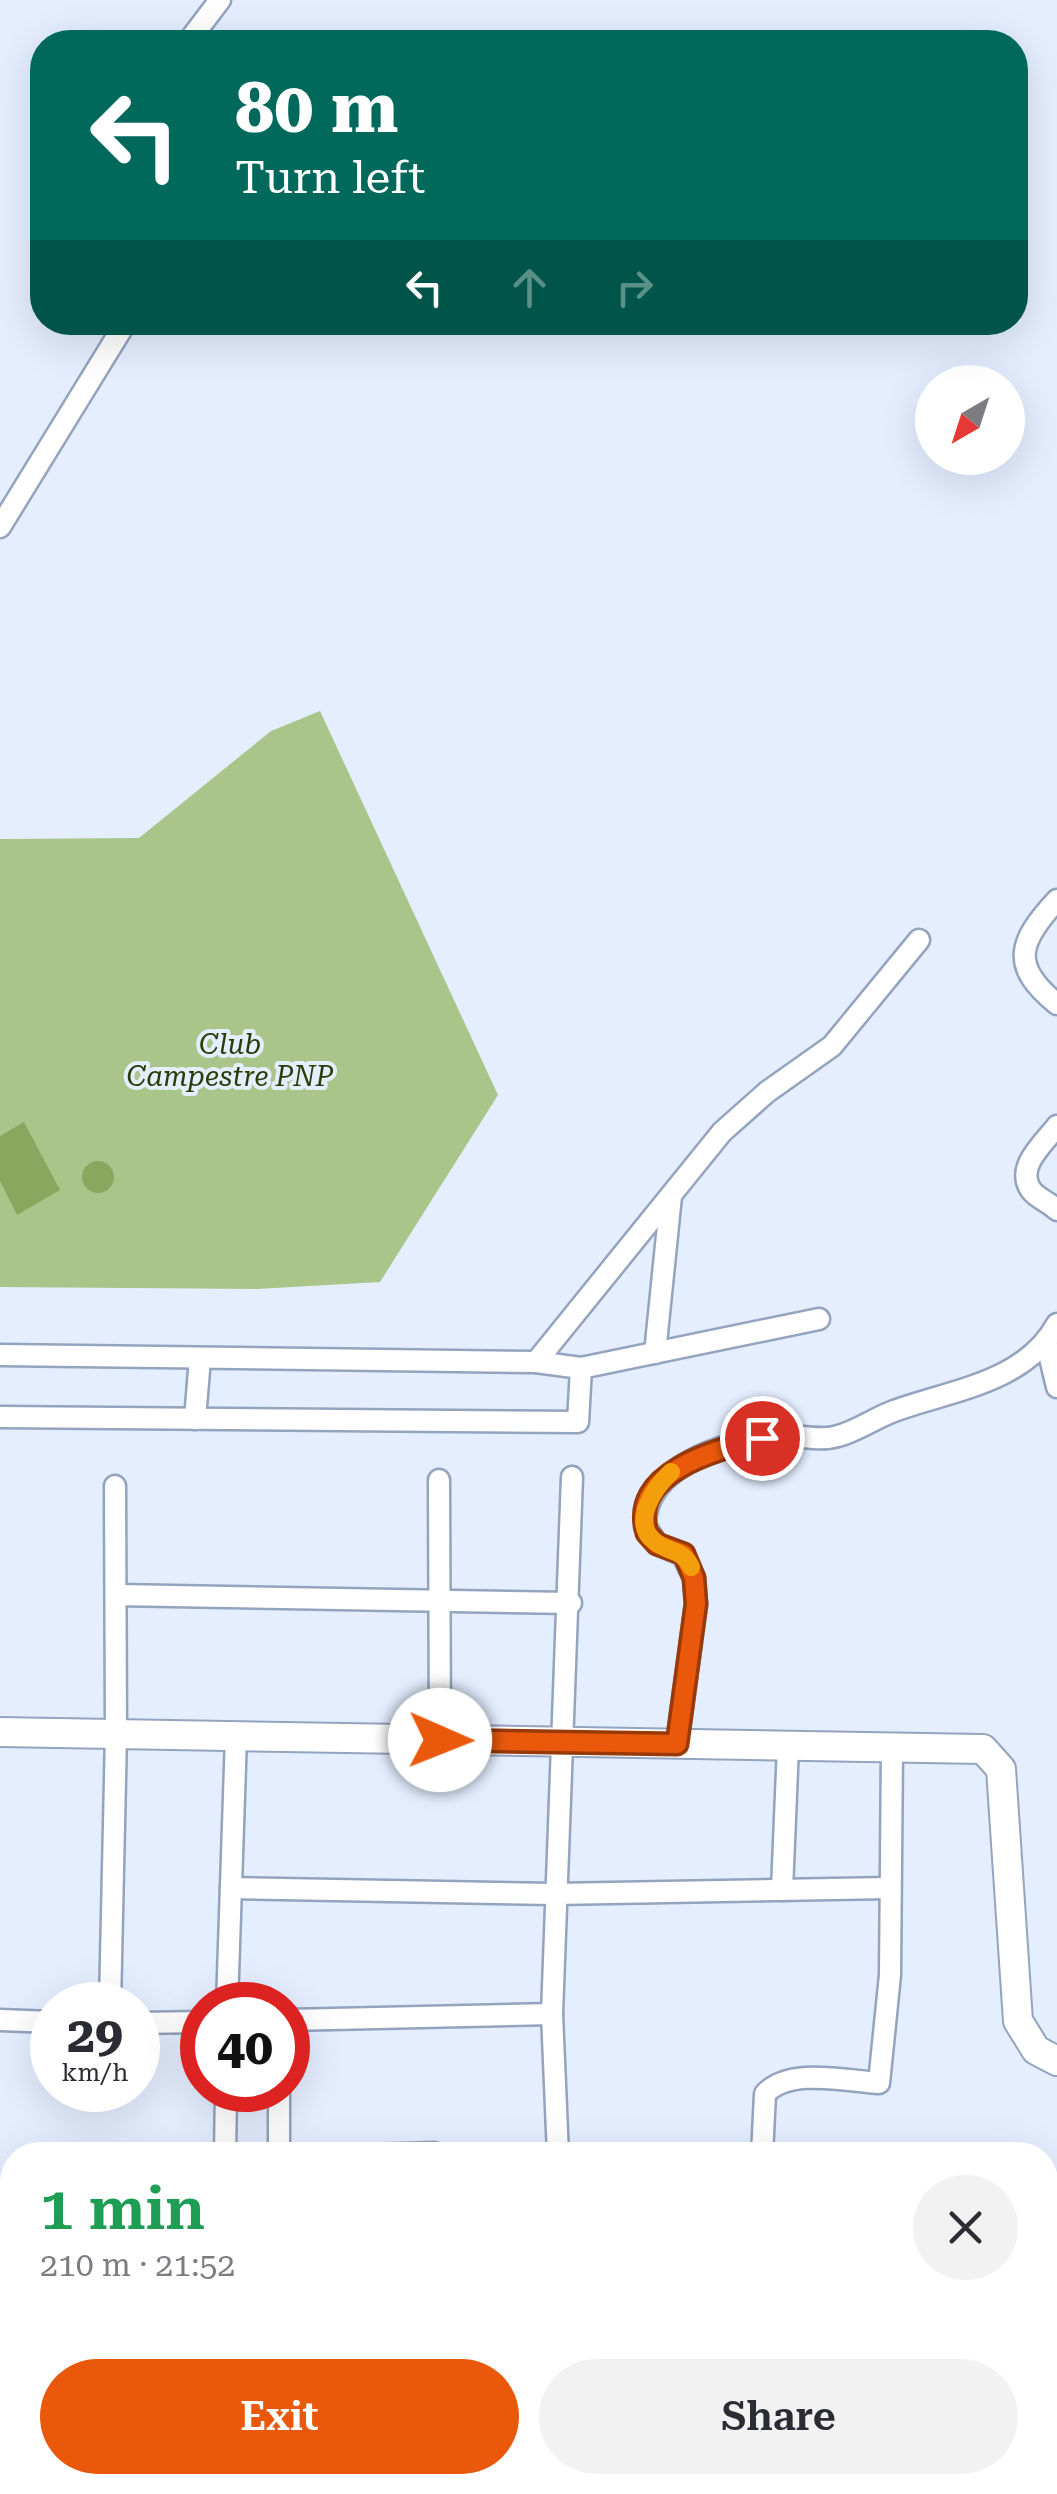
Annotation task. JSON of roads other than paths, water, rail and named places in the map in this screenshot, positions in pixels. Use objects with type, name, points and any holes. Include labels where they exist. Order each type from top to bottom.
[{"type":"street","points":[[197,30],[220,0]]},
{"type":"street","points":[[0,527],[118,335]]},
{"type":"street","points":[[1057,900],[1030,936],[1024,960],[1033,984],[1057,1004]]},
{"type":"street","points":[[536,1362],[722,1132],[766,1092],[832,1046],[919,940]]},
{"type":"street","points":[[1057,1126],[1029,1162],[1026,1176],[1031,1190],[1057,1210]]},
{"type":"street","points":[[655,1353],[671,1195]]},
{"type":"street","points":[[0,1355],[536,1362],[582,1368],[819,1319]]},
{"type":"street","points":[[1052,1332],[1057,1387]]},
{"type":"street","points":[[677,1744],[696,1591],[684,1554],[657,1544],[645,1526],[650,1500],[664,1479],[682,1465],[762,1438],[839,1436],[885,1414],[990,1380],[1024,1360],[1052,1332]]},
{"type":"street","points":[[195,1419],[200,1358]]},
{"type":"street","points":[[0,1417],[578,1422],[582,1368]]},
{"type":"street","points":[[557,2142],[552,2014],[571,1603],[572,1477]]},
{"type":"street","points":[[439,1480],[440,1740]]},
{"type":"street","points":[[111,1982],[116,1734],[115,1486]]},
{"type":"street","points":[[116,1596],[571,1603]]},
{"type":"street","points":[[0,1732],[983,1750],[1001,1769],[1018,2020],[1036,2050],[1057,2061]]},
{"type":"street","points":[[228,1982],[236,1736]]},
{"type":"street","points":[[782,1890],[788,1746]]},
{"type":"street","points":[[763,2142],[765,2094],[778,2083],[794,2079],[879,2082],[890,1975],[892,1748]]},
{"type":"street","points":[[231,1888],[555,1894],[889,1888]]},
{"type":"street","points":[[310,2020],[552,2014]]},
{"type":"street","points":[[0,2020],[30,2021]]},
{"type":"street","points":[[226,2112],[226,2142]]},
{"type":"street","points":[[279,2112],[280,2142]]},
{"type":"park label","name":"Club Campestre PNP","points":[[230,1060]]}]
